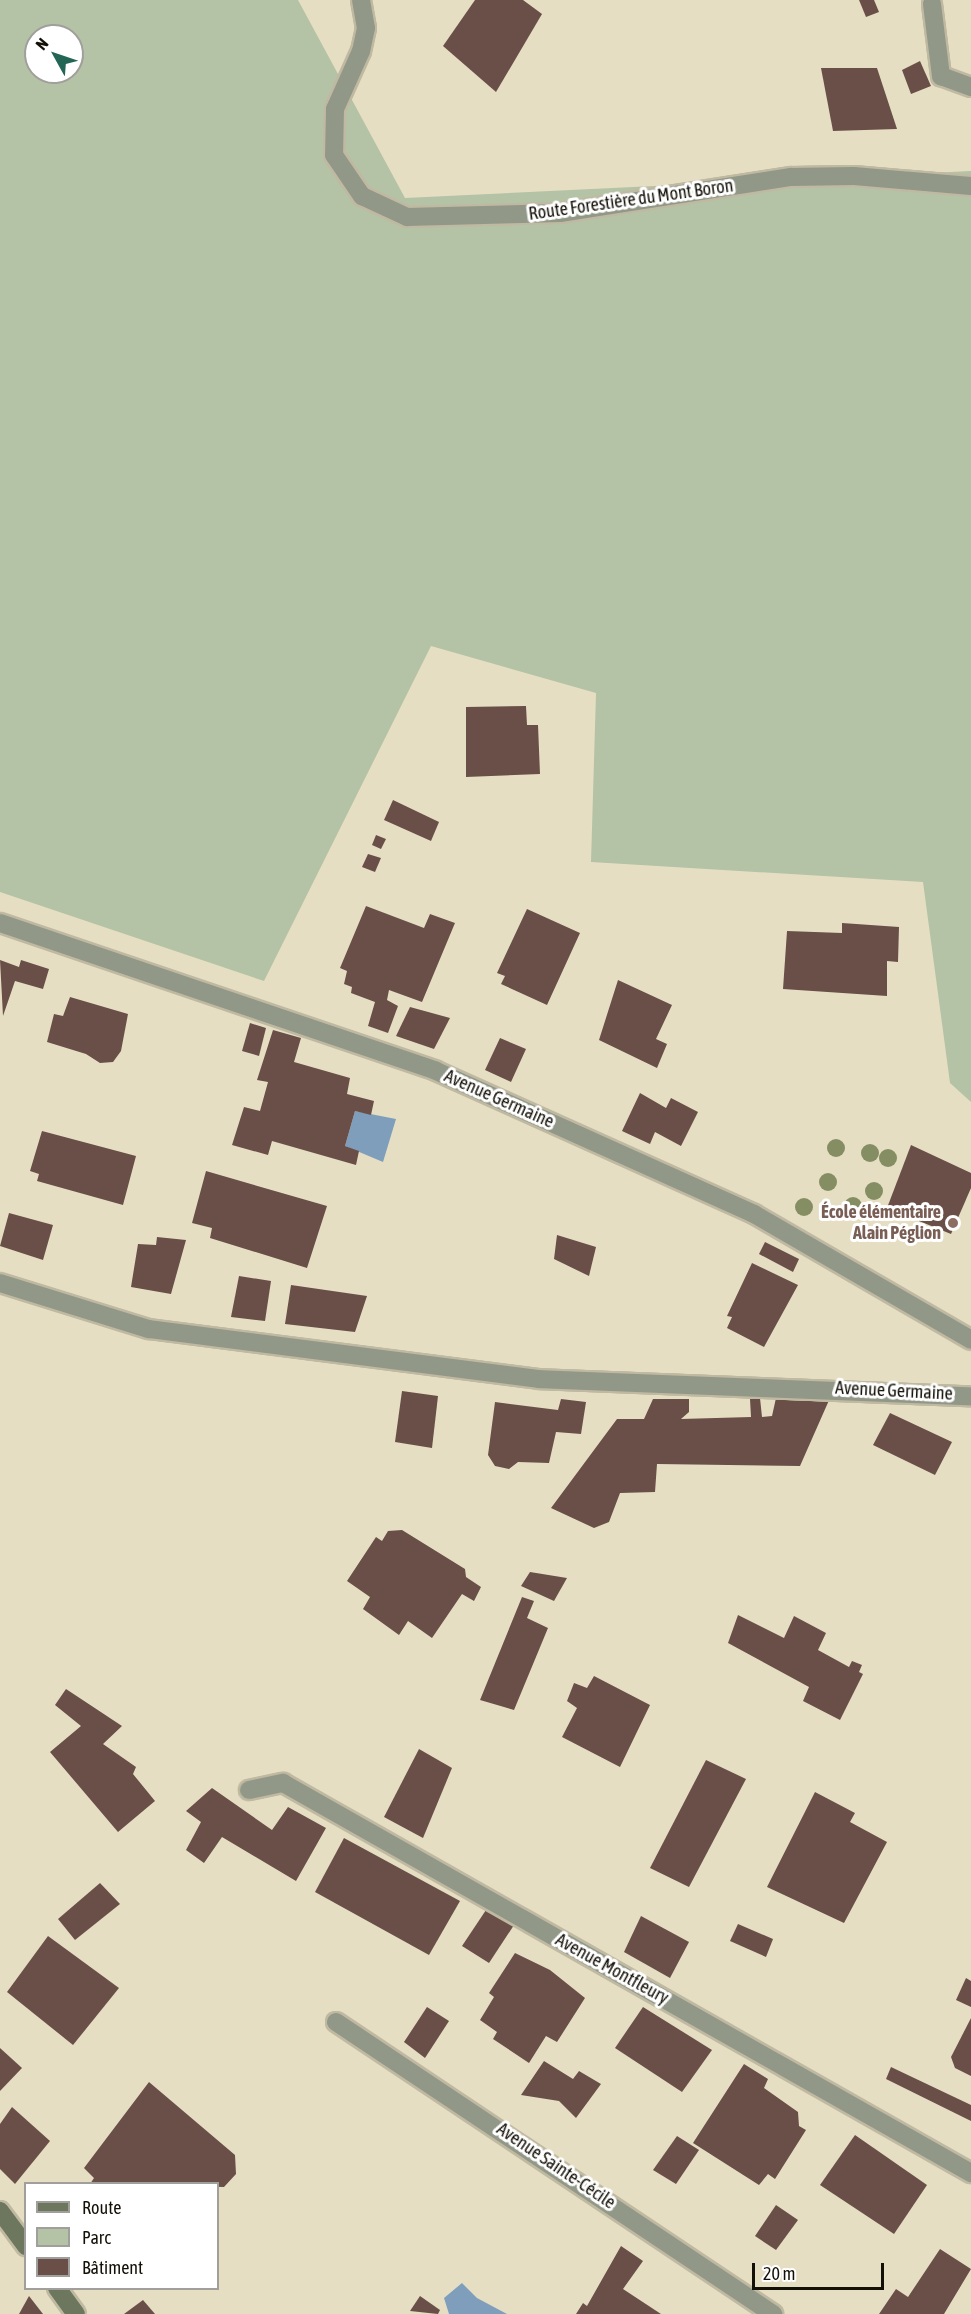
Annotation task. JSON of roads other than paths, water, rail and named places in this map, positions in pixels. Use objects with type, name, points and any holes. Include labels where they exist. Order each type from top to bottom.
[{"type":"street","name":"Route Forestière du Mont Boron","points":[[361,0],[366,28],[361,51],[335,109],[334,155],[362,196],[407,217],[560,213],[791,177],[854,176],[971,186]]},
{"type":"street","points":[[936,1],[941,76],[971,87]]},
{"type":"street","name":"Avenue Germaine","points":[[0,923],[436,1071],[754,1214],[971,1340]]},
{"type":"street","name":"Avenue Germaine","points":[[0,1283],[149,1329],[539,1379],[971,1396]]},
{"type":"street","name":"Avenue Montfleury","points":[[249,1790],[283,1783],[971,2173]]},
{"type":"street","name":"Avenue Sainte-Cécile","points":[[336,2022],[773,2314]]},
{"type":"street","points":[[0,2211],[24,2243]]},
{"type":"street","points":[[58,2290],[76,2314]]},
{"type":"water","points":[[355,1111],[396,1119],[383,1162],[345,1146]]},
{"type":"water","points":[[462,2283],[477,2298],[507,2314],[449,2314],[444,2298]]},
{"type":"place","name":"École élémentaire Alain Péglion","points":[[953,1223]]}]
